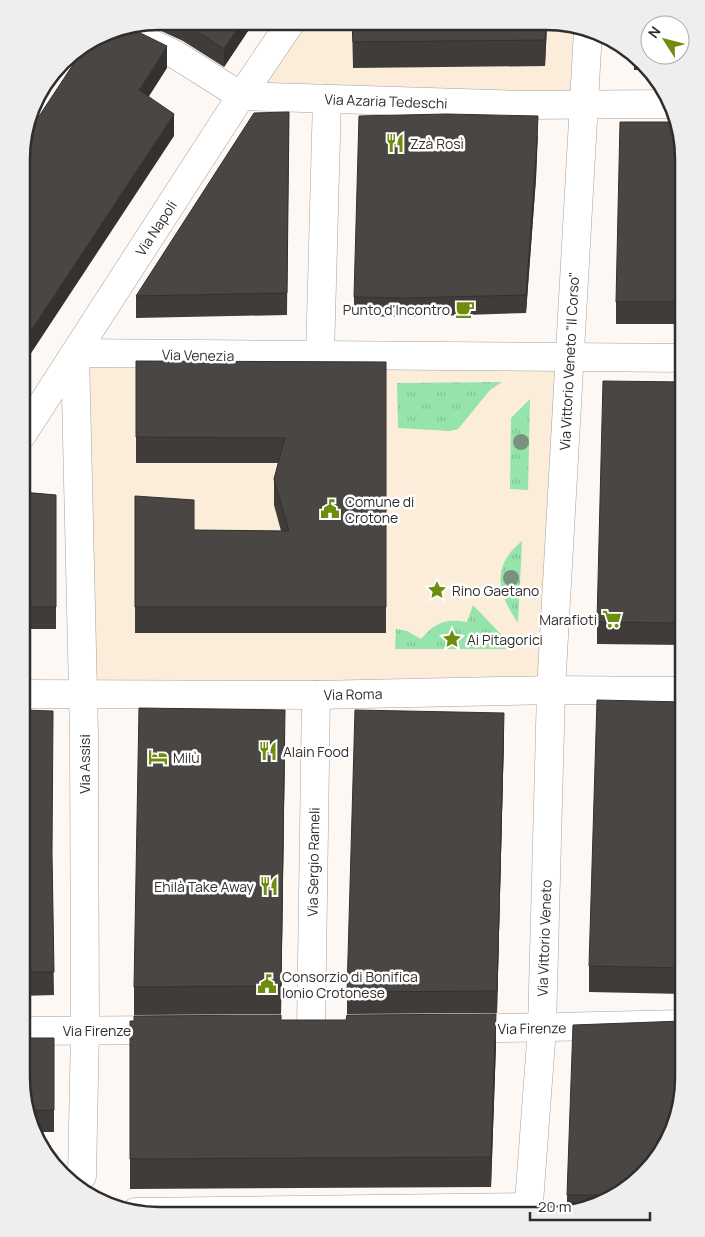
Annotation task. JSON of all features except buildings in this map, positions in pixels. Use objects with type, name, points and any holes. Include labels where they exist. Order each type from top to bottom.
[{"type":"street","name":"Via Napoli","points":[[30,422],[286,30]]},
{"type":"street","points":[[129,33],[176,55],[241,96]]},
{"type":"street","name":"Via Vittorio Veneto \"Il Corso\"","points":[[551,690],[588,37]]},
{"type":"street","name":"Via Azaria Tedeschi","points":[[241,96],[523,105],[656,105]]},
{"type":"street","points":[[320,356],[328,99]]},
{"type":"street","name":"Via Venezia","points":[[75,353],[675,358]]},
{"type":"street","name":"Via Assisi","points":[[75,353],[84,695],[85,1030],[78,1178]]},
{"type":"street","name":"Via Roma","points":[[30,694],[316,695],[551,690],[675,691]]},
{"type":"street","name":"Via Vittorio Veneto","points":[[528,1207],[542,1028],[551,690]]},
{"type":"street","name":"Via Sergio Rameli","points":[[316,695],[301,1030],[340,1029]]},
{"type":"street","name":"Via Firenze","points":[[436,1029],[675,1024]]},
{"type":"street","name":"Via Firenze","points":[[30,1031],[193,1030]]},
{"type":"shaded area","points":[[286,30],[546,30],[571,32],[588,37],[584,105],[241,96]]},
{"type":"shaded area","points":[[75,353],[569,358],[551,690],[84,695]]},
{"type":"green space","points":[[502,382],[490,390],[458,429],[450,431],[398,428],[397,383]]},
{"type":"green space","points":[[530,399],[528,490],[510,489],[511,418]]},
{"type":"green space","points":[[522,541],[518,623],[506,602],[500,581],[505,561]]},
{"type":"green space","points":[[473,605],[515,649],[395,649],[396,629],[407,631],[421,639],[431,629],[446,621],[467,622]]},
{"type":"place","name":"Zzà Rosì","points":[[395,143]]},
{"type":"place","name":"Punto d'Incontro","points":[[465,309]]},
{"type":"place","name":"Comune di Crotone","points":[[330,509]]},
{"type":"place","name":"Rino Gaetano","points":[[437,590]]},
{"type":"place","name":"Marafioti","points":[[612,619]]},
{"type":"place","name":"Ai Pitagorici","points":[[452,639]]},
{"type":"place","name":"Alain Food","points":[[268,751]]},
{"type":"place","name":"Milù","points":[[158,757]]},
{"type":"place","name":"Ehilà Take Away","points":[[269,886]]},
{"type":"place","name":"Consorzio di Bonifica Ionio Crotonese","points":[[267,984]]}]
